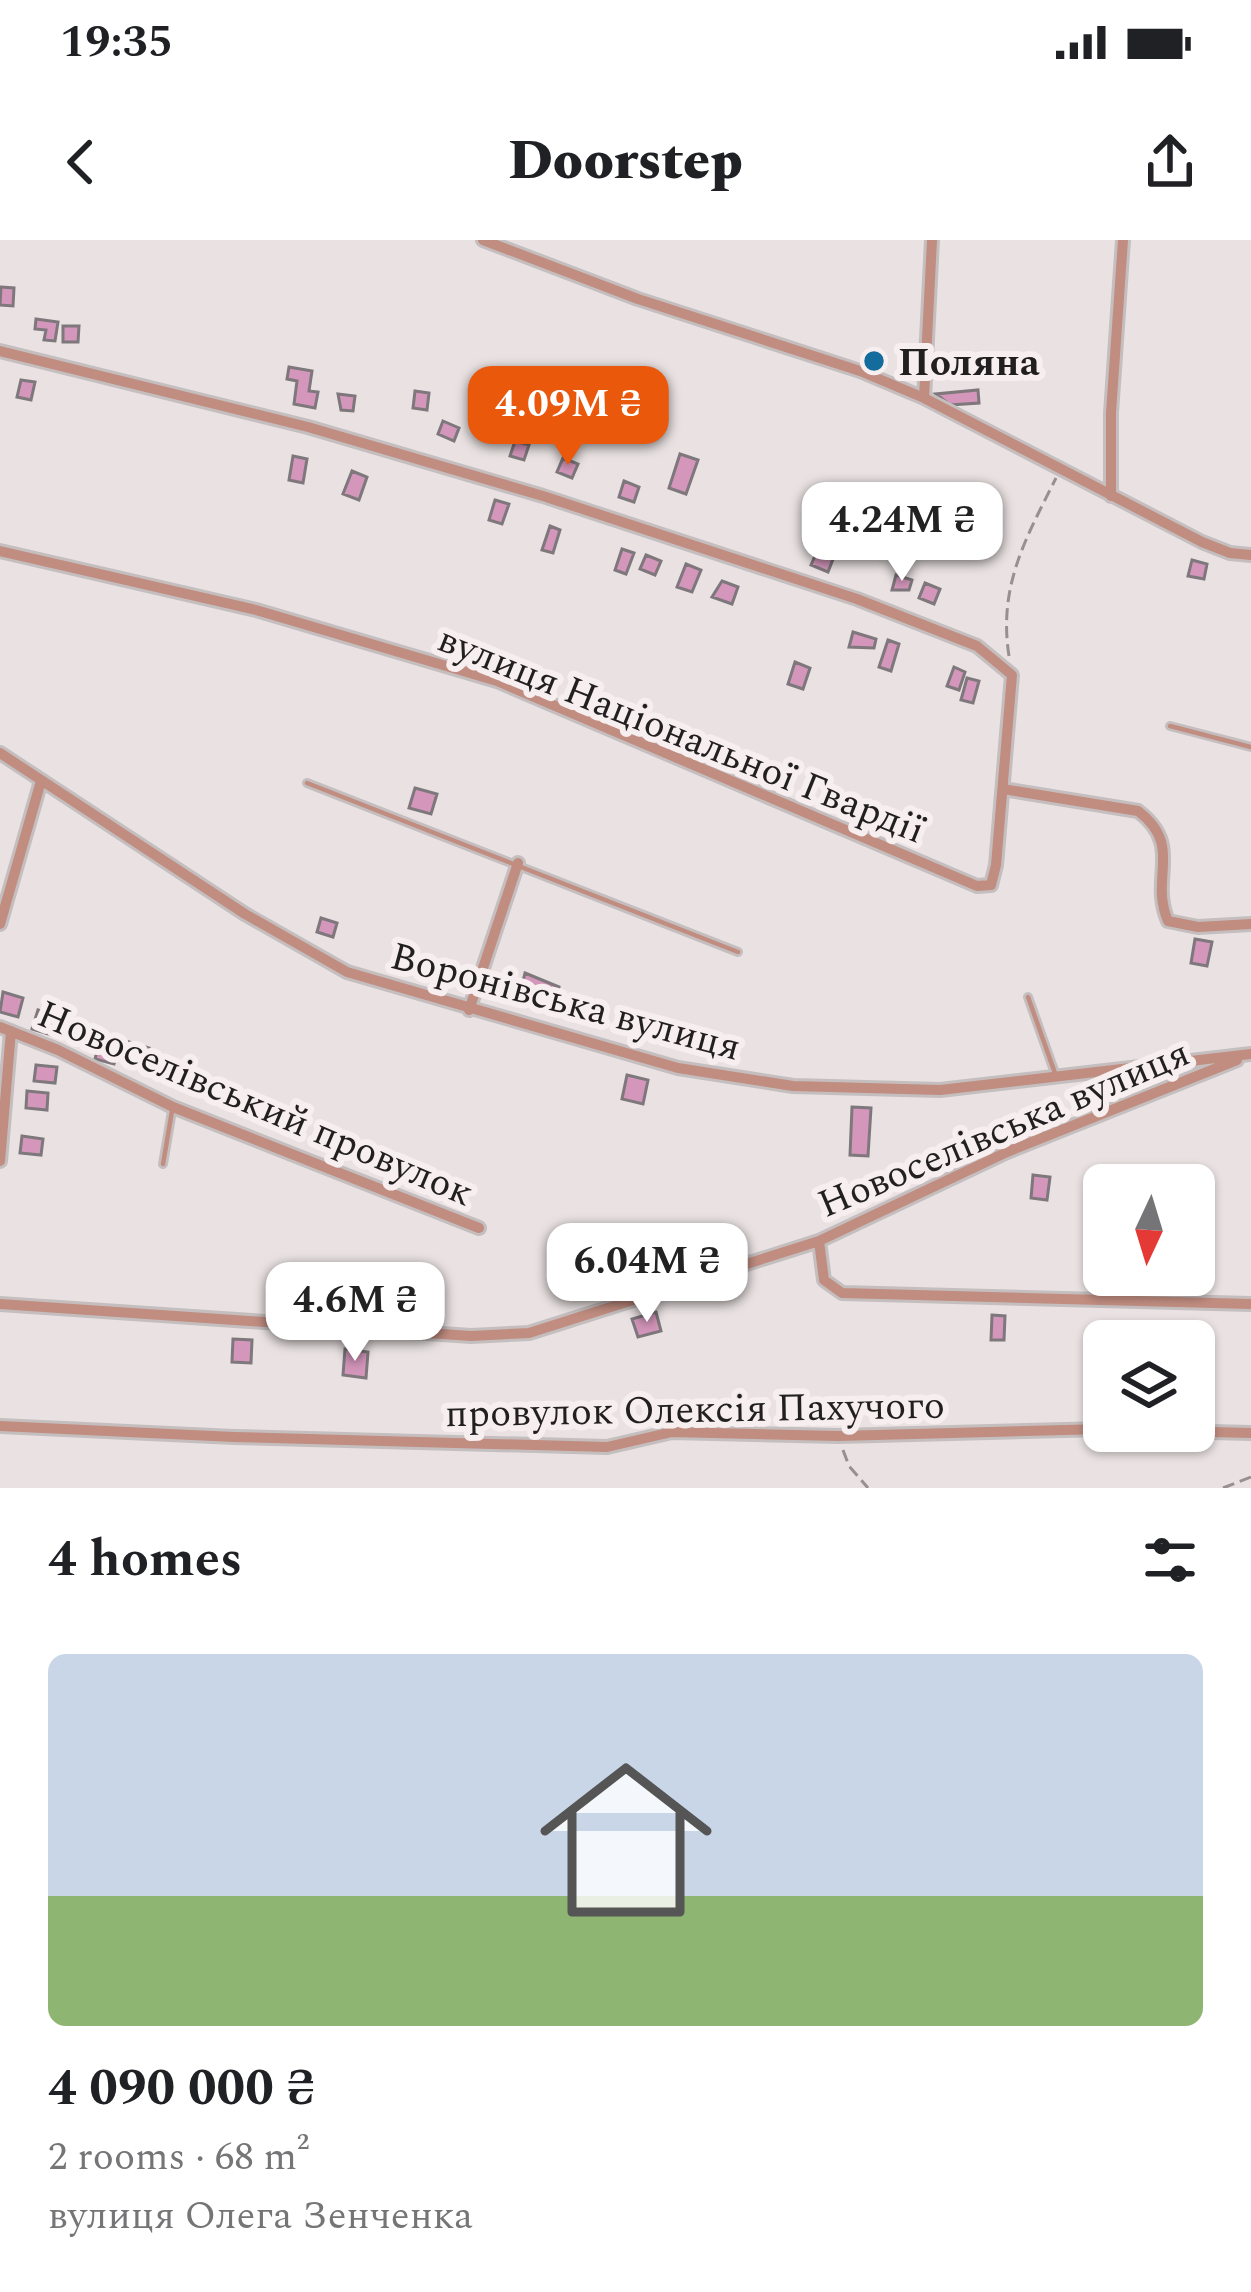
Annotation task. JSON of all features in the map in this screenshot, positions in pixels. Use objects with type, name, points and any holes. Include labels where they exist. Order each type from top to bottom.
[{"type":"street","points":[[483,240],[638,298],[795,347],[924,398],[1202,542],[1251,555]]},
{"type":"street","points":[[924,398],[932,240]]},
{"type":"street","points":[[1111,496],[1111,413],[1124,240]]},
{"type":"street","points":[[0,351],[308,427],[543,496],[857,599],[977,646],[1012,675],[1003,788],[1138,811],[1155,823],[1166,844],[1160,901],[1168,921],[1198,927],[1251,924]]},
{"type":"street","name":"вулиця Національної Гвардії","points":[[0,550],[256,610],[497,682],[977,886],[991,885],[1003,788]]},
{"type":"street","name":"Воронівська вулиця","points":[[0,753],[300,948],[347,972],[678,1068],[793,1086],[940,1090],[1251,1054]]},
{"type":"street","points":[[0,924],[41,781]]},
{"type":"street","points":[[469,1010],[518,863]]},
{"type":"street","name":"Новоселівський провулок","points":[[0,1161],[5,1029],[173,1107],[479,1228]]},
{"type":"street","name":"Новоселівська вулиця","points":[[0,1304],[471,1336],[530,1333],[818,1241],[1007,1152],[1251,1054]]},
{"type":"street","points":[[818,1241],[824,1280],[842,1293],[1251,1304]]},
{"type":"street","name":"провулок Олексія Пахучого","points":[[0,1426],[568,1447],[607,1447],[672,1432],[838,1436],[1083,1430]]},
{"type":"street","points":[[1215,1432],[1251,1433]]},
{"type":"lane","points":[[1170,726],[1251,747]]},
{"type":"lane","points":[[307,783],[738,952]]},
{"type":"lane","points":[[1028,998],[1057,1076]]},
{"type":"lane","points":[[163,1164],[173,1107]]},
{"type":"path","points":[[1012,675],[1006,633],[1015,559],[1061,468]]},
{"type":"path","points":[[838,1436],[849,1466],[868,1488]]},
{"type":"path","points":[[1223,1488],[1251,1477]]},
{"type":"building","points":[[1,287],[14,288],[13,306],[0,305]]},
{"type":"building","points":[[36,319],[58,322],[55,341],[44,340],[46,330],[35,329]]},
{"type":"building","points":[[63,326],[79,326],[78,342],[63,342]]},
{"type":"building","points":[[289,367],[312,371],[309,391],[318,392],[315,408],[294,404],[297,381],[287,379]]},
{"type":"building","points":[[21,380],[35,382],[31,400],[17,397]]},
{"type":"building","points":[[978,390],[979,403],[950,405],[936,394]]},
{"type":"building","points":[[415,391],[429,393],[427,410],[413,408]]},
{"type":"building","points":[[338,394],[355,396],[353,411],[341,410]]},
{"type":"building","points":[[443,421],[459,428],[454,441],[438,434]]},
{"type":"building","points":[[515,441],[529,445],[524,460],[510,456]]},
{"type":"building","points":[[680,454],[698,460],[686,494],[669,488]]},
{"type":"building","points":[[293,456],[307,459],[303,483],[289,480]]},
{"type":"building","points":[[563,458],[578,464],[572,478],[557,472]]},
{"type":"building","points":[[352,471],[367,477],[359,500],[343,494]]},
{"type":"building","points":[[624,481],[639,487],[634,502],[619,497]]},
{"type":"building","points":[[495,500],[509,504],[502,524],[489,520]]},
{"type":"building","points":[[550,526],[560,530],[553,553],[542,550]]},
{"type":"building","points":[[819,547],[835,554],[828,572],[811,565]]},
{"type":"building","points":[[622,549],[634,553],[626,574],[615,570]]},
{"type":"building","points":[[646,555],[661,561],[655,575],[640,569]]},
{"type":"building","points":[[1192,560],[1207,564],[1204,579],[1188,576]]},
{"type":"building","points":[[686,564],[701,570],[692,592],[677,587]]},
{"type":"building","points":[[896,575],[912,580],[909,590],[892,590]]},
{"type":"building","points":[[722,581],[738,587],[732,604],[712,597]]},
{"type":"building","points":[[925,583],[940,589],[934,604],[919,598]]},
{"type":"building","points":[[853,632],[876,639],[874,648],[849,647]]},
{"type":"building","points":[[888,640],[899,644],[891,671],[879,667]]},
{"type":"building","points":[[795,662],[810,668],[803,689],[788,684]]},
{"type":"building","points":[[954,667],[965,672],[959,690],[947,686]]},
{"type":"building","points":[[967,678],[979,681],[973,703],[961,700]]},
{"type":"building","points":[[415,788],[437,794],[431,814],[409,808]]},
{"type":"building","points":[[321,918],[337,923],[333,937],[317,932]]},
{"type":"building","points":[[1195,939],[1212,942],[1207,966],[1191,963]]},
{"type":"building","points":[[525,973],[559,987],[555,1001],[538,997],[536,1006],[518,1001]]},
{"type":"building","points":[[3,992],[23,998],[18,1017],[0,1012]]},
{"type":"building","points":[[38,1010],[57,1016],[52,1035],[32,1029]]},
{"type":"building","points":[[100,1040],[120,1045],[114,1064],[95,1059]]},
{"type":"building","points":[[129,1042],[149,1048],[144,1067],[124,1061]]},
{"type":"building","points":[[36,1065],[57,1067],[55,1083],[34,1081]]},
{"type":"building","points":[[627,1075],[648,1080],[643,1104],[622,1099]]},
{"type":"building","points":[[27,1091],[48,1093],[47,1110],[26,1108]]},
{"type":"building","points":[[852,1107],[871,1108],[868,1156],[850,1155]]},
{"type":"building","points":[[22,1136],[43,1139],[41,1155],[20,1153]]},
{"type":"building","points":[[1033,1175],[1050,1177],[1047,1200],[1031,1198]]},
{"type":"building","points":[[359,1299],[383,1302],[381,1317],[357,1314]]},
{"type":"building","points":[[656,1312],[661,1331],[638,1337],[632,1319]]},
{"type":"building","points":[[992,1315],[1005,1316],[1004,1340],[991,1340]]},
{"type":"building","points":[[233,1339],[252,1340],[251,1363],[232,1362]]},
{"type":"building","points":[[345,1349],[368,1352],[366,1378],[343,1375]]},
{"type":"place","name":"Поляна","points":[[874,361]]}]
